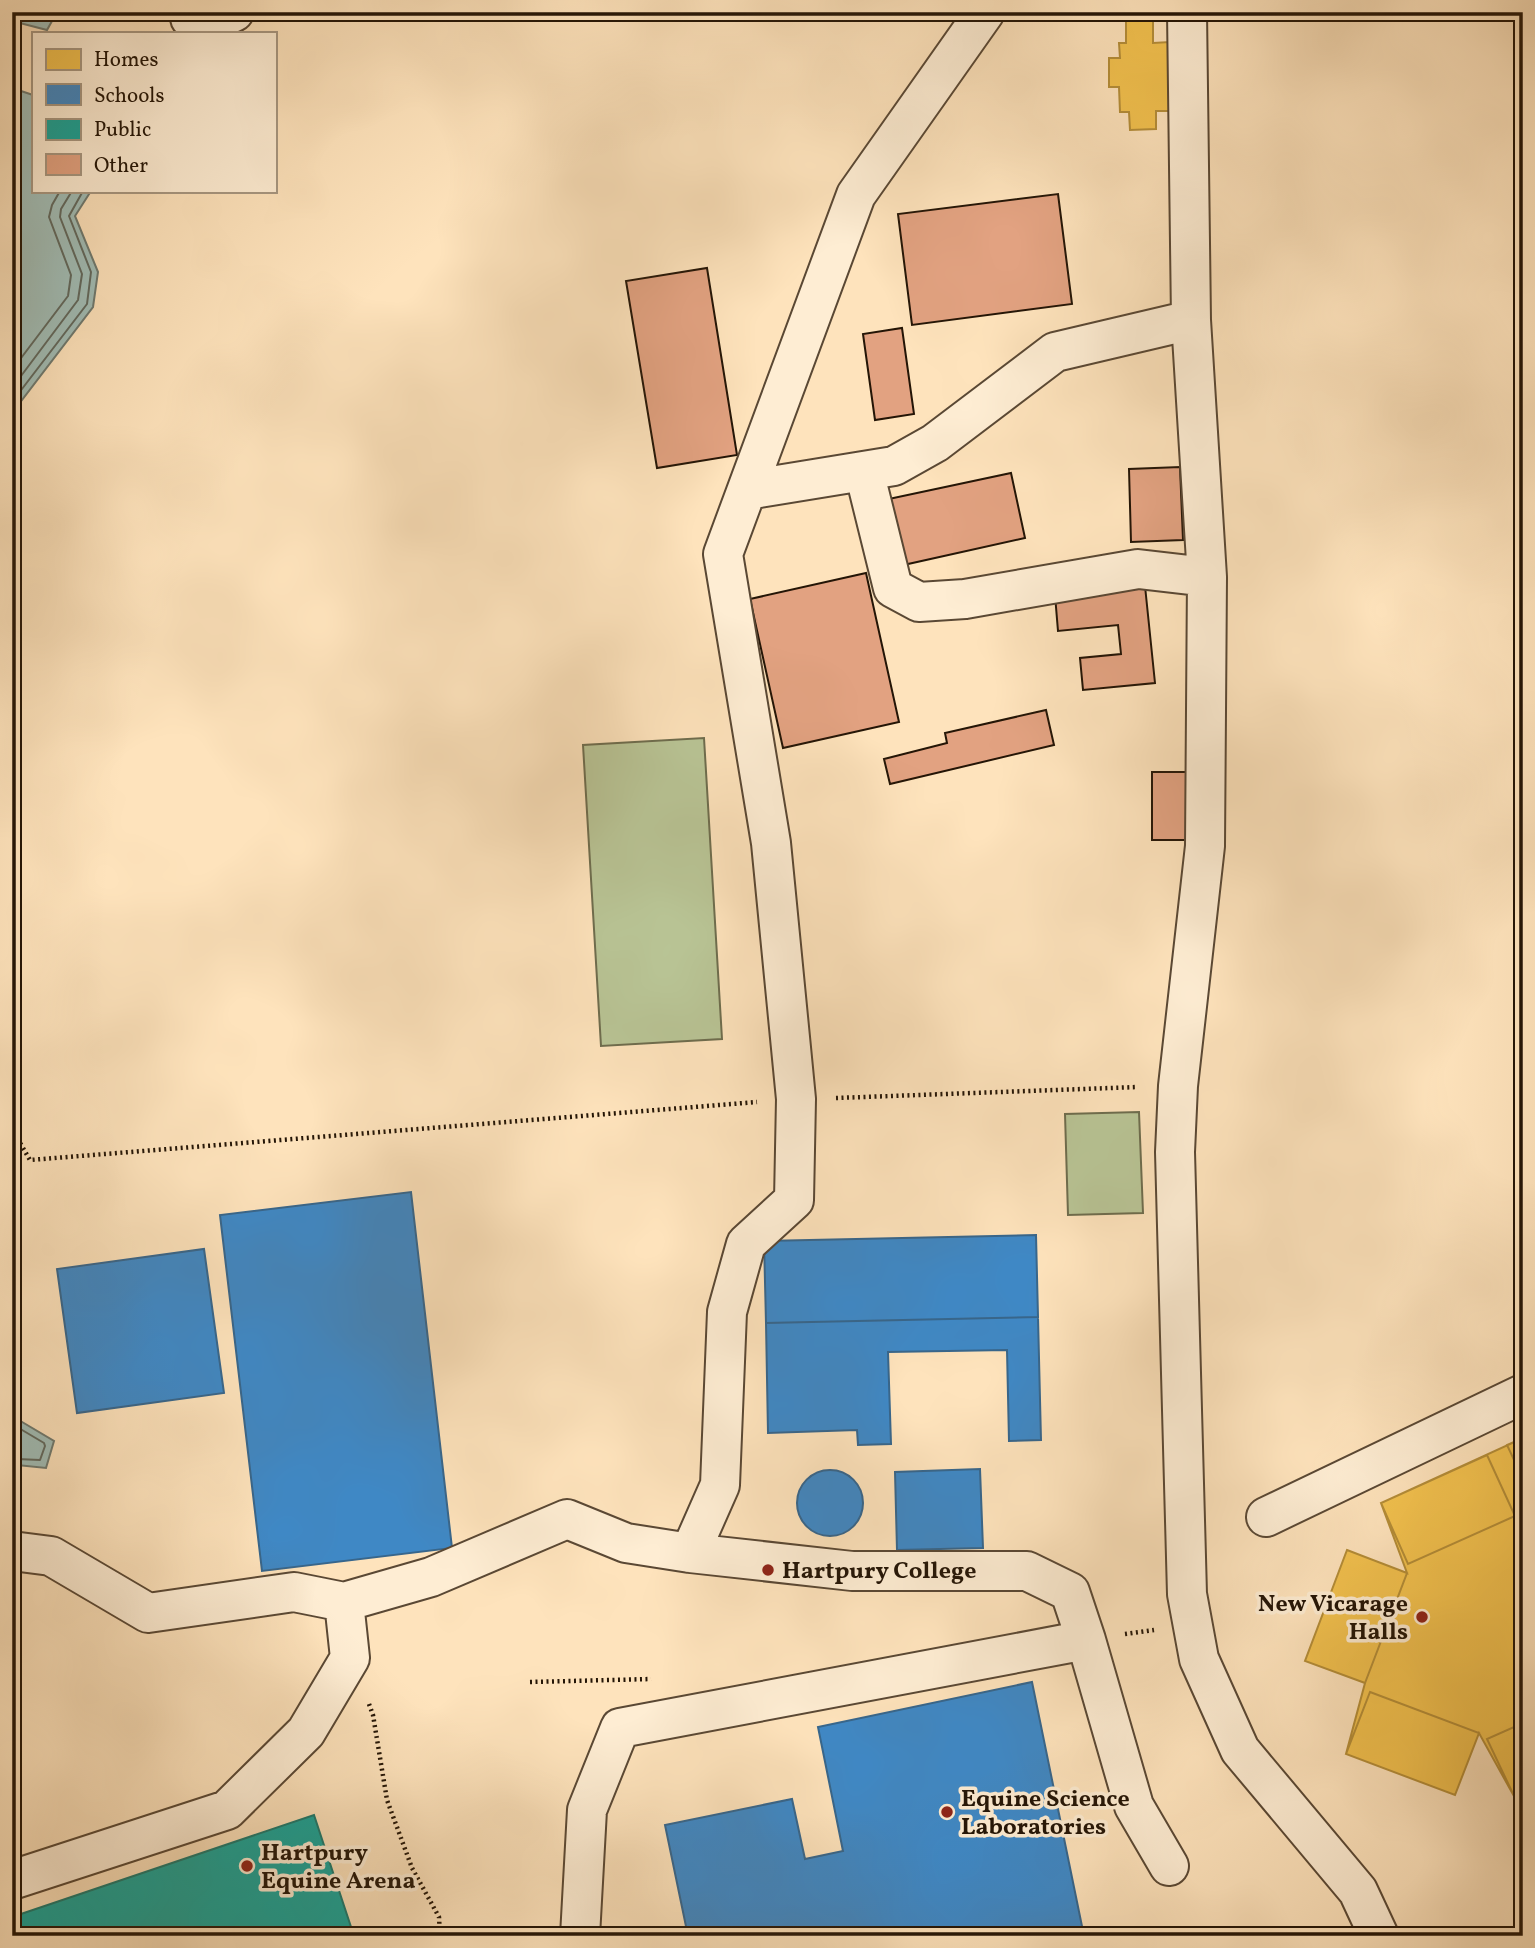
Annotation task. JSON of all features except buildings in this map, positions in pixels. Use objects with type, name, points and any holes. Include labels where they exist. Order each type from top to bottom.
[{"type":"street","points":[[189,12],[190,18],[207,25],[234,12]]},
{"type":"street","points":[[691,1553],[720,1485],[727,1312],[746,1244],[794,1200],[796,1099],[771,843],[723,554],[856,195],[985,12]]},
{"type":"street","points":[[1187,12],[1191,320],[1207,577],[1205,846],[1178,1086],[1175,1152],[1187,1594],[1199,1660],[1240,1750],[1358,1891],[1379,1936]]},
{"type":"street","points":[[747,490],[894,466],[935,443],[1055,352],[1191,320]]},
{"type":"street","points":[[864,471],[893,588],[919,602],[964,599],[1138,569],[1207,577]]},
{"type":"street","points":[[1266,1517],[1523,1394]]},
{"type":"street","points":[[12,1551],[51,1556],[148,1613],[294,1592],[344,1602],[431,1577],[567,1519],[626,1543],[691,1553],[852,1571],[1027,1571],[1070,1592],[1134,1806],[1169,1866]]},
{"type":"street","points":[[12,1880],[227,1810],[306,1732],[349,1658],[344,1602]]},
{"type":"street","points":[[580,1936],[587,1810],[620,1728],[1086,1640]]},
{"type":"path","points":[[12,1129],[30,1160],[796,1099],[1178,1086]]},
{"type":"path","points":[[1086,1640],[1193,1624]]},
{"type":"path","points":[[349,1658],[373,1715],[387,1800],[412,1868],[439,1917],[440,1936]]},
{"type":"green space","points":[[704,738],[722,1039],[601,1046],[583,745]]},
{"type":"green space","points":[[1139,1112],[1143,1213],[1068,1215],[1065,1114]]},
{"type":"water","points":[[12,12],[57,12],[47,30],[12,21]]},
{"type":"water","points":[[12,88],[32,95],[32,192],[90,192],[75,216],[98,272],[93,307],[12,413]]},
{"type":"water","points":[[12,1416],[54,1441],[46,1468],[17,1465],[12,1471]]},
{"type":"place","name":"Hartpury College","points":[[768,1570]]},
{"type":"place","name":"New Vicarage Halls","points":[[1422,1617]]},
{"type":"place","name":"Equine Science Laboratories","points":[[947,1812]]},
{"type":"place","name":"Hartpury Equine Arena","points":[[247,1866]]}]
